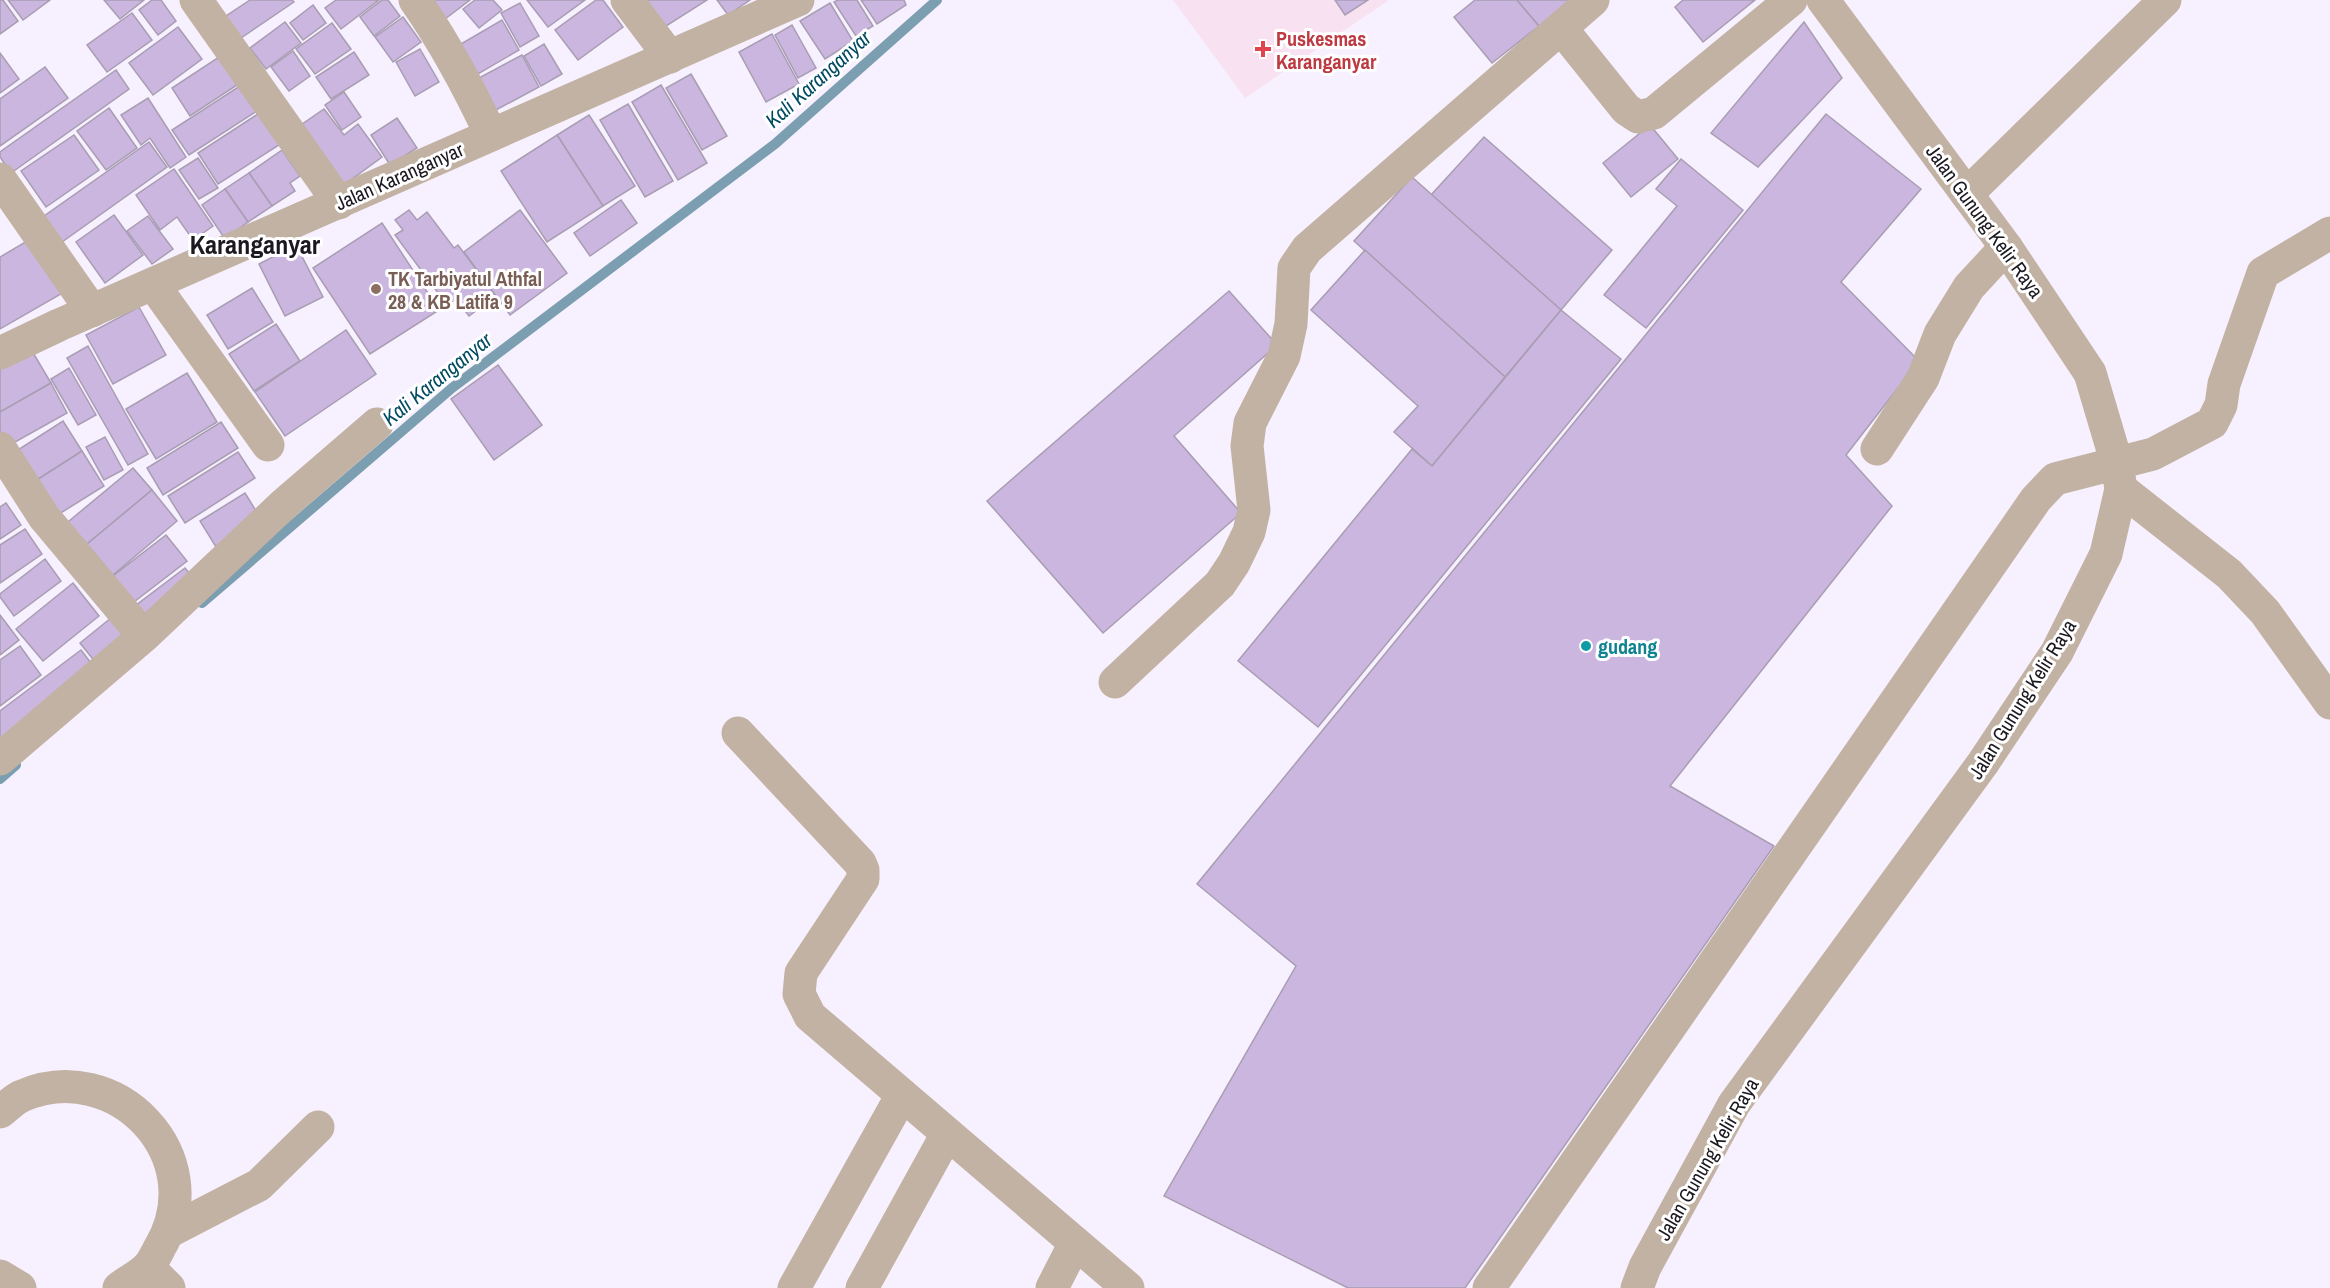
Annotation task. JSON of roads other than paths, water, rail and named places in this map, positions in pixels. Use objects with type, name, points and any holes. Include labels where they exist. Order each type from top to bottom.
[{"type":"street","points":[[196,0],[339,203]]},
{"type":"street","points":[[415,0],[443,40],[465,79],[491,135]]},
{"type":"street","points":[[627,0],[670,57]]},
{"type":"street","name":"Jalan Karanganyar","points":[[0,353],[798,0]]},
{"type":"street","points":[[1115,682],[1220,584],[1234,563],[1248,532],[1254,510],[1247,446],[1250,423],[1284,356],[1291,324],[1294,268],[1307,249],[1593,0]]},
{"type":"street","points":[[1561,28],[1626,109],[1638,117],[1654,113],[1791,0]]},
{"type":"street","name":"Jalan Gunung Kelir Raya","points":[[1637,1288],[1645,1267],[1734,1104],[1983,763],[2057,652],[2106,554],[2119,476],[2090,373],[2006,247],[1823,0]]},
{"type":"street","points":[[1966,194],[2165,0]]},
{"type":"street","points":[[0,179],[92,311]]},
{"type":"street","points":[[1489,1288],[2036,499],[2055,479],[2119,476],[2152,454],[2212,423],[2221,405],[2224,384],[2263,273],[2330,233]]},
{"type":"street","points":[[1876,449],[1923,378],[1940,334],[1969,287],[2006,247]]},
{"type":"street","points":[[153,284],[268,445]]},
{"type":"street","points":[[0,759],[144,636],[300,490],[377,424]]},
{"type":"street","points":[[0,448],[44,517],[132,622]]},
{"type":"street","points":[[2119,476],[2229,574],[2265,612],[2330,703]]},
{"type":"street","points":[[738,733],[860,863],[863,870],[862,879],[801,973],[799,994],[810,1016],[1128,1288]]},
{"type":"street","points":[[0,1112],[22,1096],[62,1086],[104,1092],[140,1114],[166,1148],[176,1189],[170,1230],[159,1277],[119,1288]]},
{"type":"street","points":[[794,1288],[902,1095]]},
{"type":"street","points":[[170,1230],[259,1185],[318,1127]]},
{"type":"street","points":[[862,1288],[947,1134]]},
{"type":"street","points":[[1052,1288],[1076,1243]]},
{"type":"street","points":[[0,1276],[20,1288]]},
{"type":"waterway","name":"Kali Karanganyar","points":[[202,603],[452,388],[775,144],[937,0]]},
{"type":"waterway","name":"Kali Karanganyar","points":[[0,779],[16,765]]},
{"type":"place","name":"Puskesmas Karanganyar","points":[[1263,49]]},
{"type":"place","name":"TK Tarbiyatul Athfal 28 & KB Latifa 9","points":[[376,289]]},
{"type":"place","name":"gudang","points":[[1586,646]]},
{"type":"district","name":"Karanganyar","points":[[255,244]]}]
